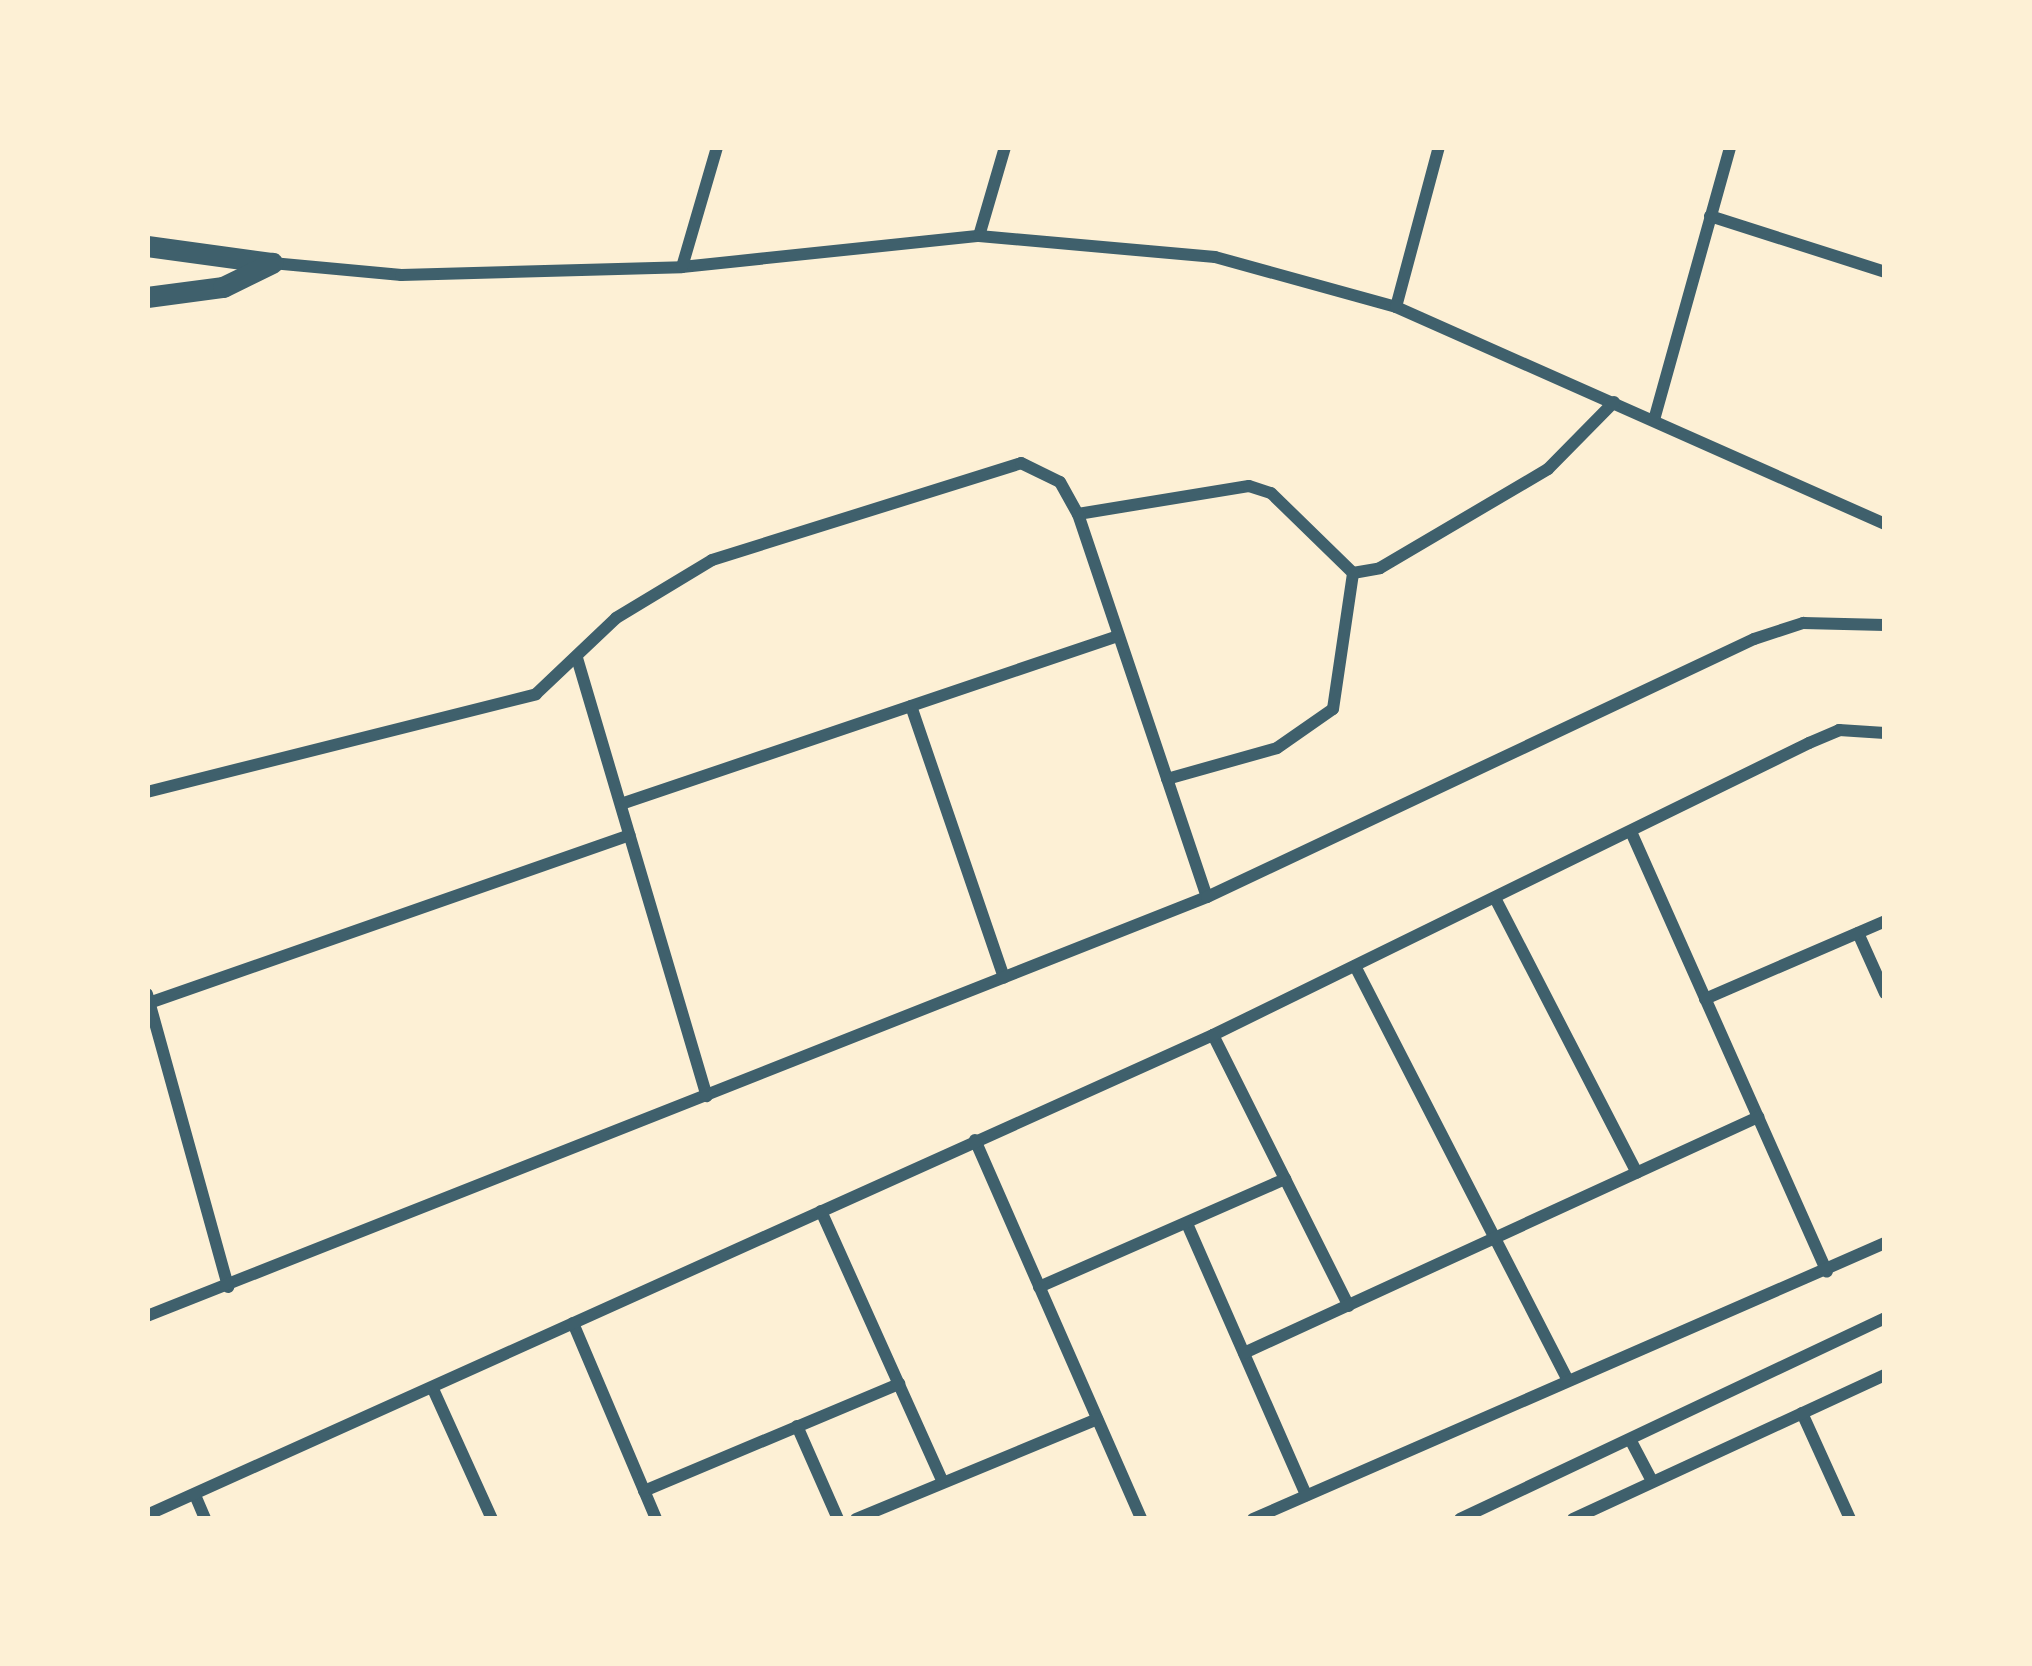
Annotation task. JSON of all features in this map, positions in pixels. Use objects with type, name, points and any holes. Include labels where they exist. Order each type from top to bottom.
[{"type":"street","points":[[682,268],[717,147]]},
{"type":"street","points":[[979,236],[1005,147]]},
{"type":"street","points":[[1396,307],[1439,147]]},
{"type":"street","points":[[1654,420],[1730,147]]},
{"type":"street","points":[[1710,216],[1885,272]]},
{"type":"street","points":[[147,246],[401,274],[682,268],[979,236],[1214,257],[1396,307],[1885,524]]},
{"type":"street","points":[[147,297],[223,287],[272,263]]},
{"type":"street","points":[[1353,573],[1380,568],[1548,469],[1614,402]]},
{"type":"street","points":[[147,792],[510,704],[577,658],[662,585],[712,560],[995,467],[1047,471],[1078,514],[1207,897]]},
{"type":"street","points":[[1078,514],[1249,486],[1271,493],[1353,573]]},
{"type":"street","points":[[1167,779],[1276,748],[1334,709],[1353,573]]},
{"type":"street","points":[[147,1316],[1207,897],[1754,639],[1803,622],[1885,625]]},
{"type":"street","points":[[621,804],[1118,636]]},
{"type":"street","points":[[577,658],[707,1096]]},
{"type":"street","points":[[911,706],[1004,977]]},
{"type":"street","points":[[147,1515],[1213,1035],[1839,730],[1885,733]]},
{"type":"street","points":[[1632,834],[1827,1271]]},
{"type":"street","points":[[228,1287],[148,998],[630,835]]},
{"type":"street","points":[[1495,898],[1637,1173]]},
{"type":"street","points":[[1705,999],[1885,921]]},
{"type":"street","points":[[1858,933],[1885,993]]},
{"type":"street","points":[[1355,966],[1568,1381]]},
{"type":"street","points":[[1213,1035],[1348,1306]]},
{"type":"street","points":[[1244,1353],[1758,1118]]},
{"type":"street","points":[[975,1140],[1141,1519]]},
{"type":"street","points":[[1039,1287],[1188,1226],[1286,1179]]},
{"type":"street","points":[[821,1211],[943,1482]]},
{"type":"street","points":[[1188,1226],[1306,1495]]},
{"type":"street","points":[[1252,1519],[1885,1243]]},
{"type":"street","points":[[1460,1519],[1885,1318]]},
{"type":"street","points":[[573,1323],[656,1519]]},
{"type":"street","points":[[1573,1519],[1885,1375]]},
{"type":"street","points":[[644,1491],[899,1384]]},
{"type":"street","points":[[433,1389],[492,1519]]},
{"type":"street","points":[[1802,1412],[1850,1519]]},
{"type":"street","points":[[856,1519],[1097,1419]]},
{"type":"street","points":[[797,1426],[838,1519]]},
{"type":"street","points":[[1630,1441],[1652,1481]]},
{"type":"street","points":[[195,1495],[205,1519]]}]
